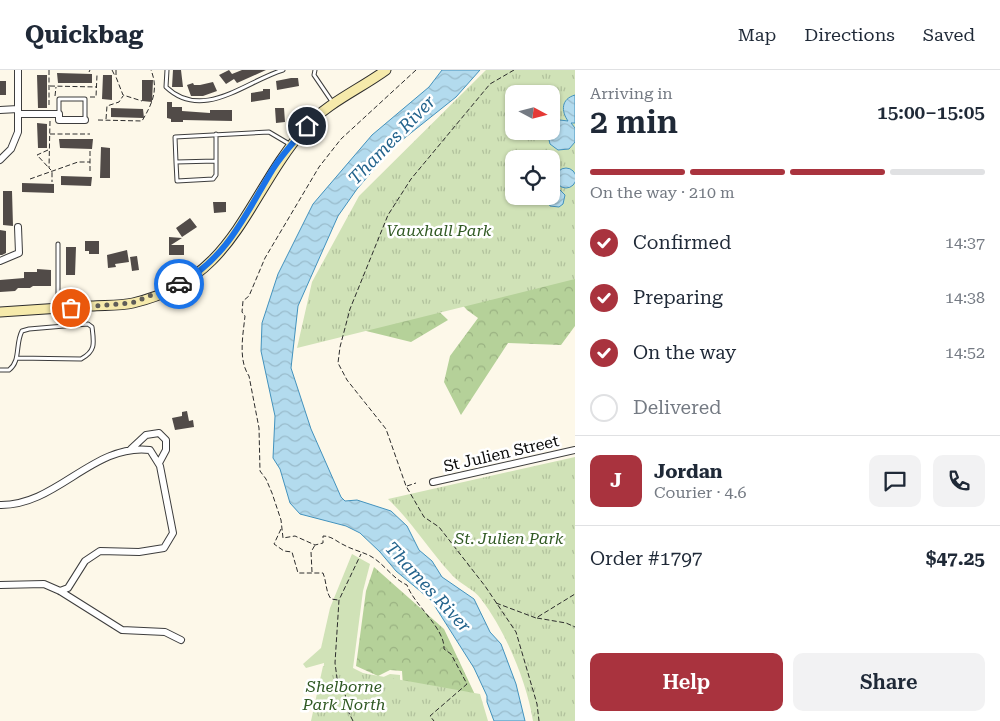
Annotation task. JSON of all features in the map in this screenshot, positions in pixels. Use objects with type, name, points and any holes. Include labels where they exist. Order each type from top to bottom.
[{"type":"main road","points":[[0,312],[132,303],[170,290],[195,276],[218,256],[243,223],[274,167],[307,126],[333,103],[360,89],[386,70]]},
{"type":"street","points":[[0,160],[11,149],[18,132],[18,70]]},
{"type":"street","points":[[0,110],[59,114],[59,120],[85,120]]},
{"type":"street","points":[[0,261],[19,253],[18,227]]},
{"type":"street","points":[[131,449],[146,435],[159,433],[166,440],[166,450],[158,463]]},
{"type":"street","points":[[0,505],[9,505],[45,495],[109,455],[131,449],[150,450],[158,463],[173,533],[164,548],[139,552],[100,551],[85,561],[68,588],[60,591]]},
{"type":"street","name":"St Julien Street","points":[[433,482],[575,450]]},
{"type":"street","points":[[0,584],[44,584],[60,591],[122,630],[165,632],[181,640]]},
{"type":"lane","points":[[167,70],[166,87],[175,96],[189,100],[225,97],[283,70]]},
{"type":"lane","points":[[315,70],[314,75],[333,103]]},
{"type":"lane","points":[[59,114],[59,98],[86,99],[85,120]]},
{"type":"lane","points":[[216,134],[216,174],[213,179],[177,180],[176,137],[216,134],[269,132],[292,145]]},
{"type":"lane","points":[[176,162],[216,161]]},
{"type":"lane","points":[[58,244],[58,308]]},
{"type":"lane","points":[[0,370],[9,370],[13,367],[17,358],[17,344],[22,331],[29,328],[88,324],[92,327],[94,349],[91,354],[81,358],[17,358]]},
{"type":"path","points":[[49,70],[49,168]]},
{"type":"path","points":[[112,70],[123,95]]},
{"type":"path","points":[[116,70],[116,77]]},
{"type":"path","points":[[98,120],[142,121],[154,102],[154,76],[151,70]]},
{"type":"path","points":[[416,70],[341,139],[319,167],[265,258],[249,296],[243,301],[242,312],[245,316],[242,343],[246,371],[250,376],[260,428],[260,471],[272,493],[281,520],[283,538],[295,536],[315,545],[323,543],[323,536],[329,536],[361,553],[365,553],[384,567],[398,581],[407,585],[412,598],[420,605],[444,640],[444,649],[451,654],[468,684],[430,716],[434,721]]},
{"type":"path","points":[[514,70],[490,84],[410,179],[388,215],[350,309],[340,347],[338,363],[347,380],[386,429],[406,486],[424,517],[439,527],[485,586],[516,632],[537,704],[539,721]]},
{"type":"path","points":[[86,99],[96,97],[97,75]]},
{"type":"path","points":[[49,86],[96,87]]},
{"type":"path","points":[[106,120],[107,106],[119,102],[123,95]]},
{"type":"path","points":[[123,95],[142,101]]},
{"type":"path","points":[[49,98],[55,98]]},
{"type":"path","points":[[49,134],[90,134]]},
{"type":"path","points":[[49,149],[37,155],[52,170]]},
{"type":"path","points":[[90,150],[90,172]]},
{"type":"path","points":[[30,179],[78,162],[90,162]]},
{"type":"path","points":[[52,170],[52,182]]},
{"type":"path","points":[[406,486],[416,484]]},
{"type":"path","points":[[281,529],[274,544],[284,551],[292,552],[298,573],[323,573],[326,591],[332,600],[339,600]]},
{"type":"path","points":[[312,573],[311,552],[315,545]]},
{"type":"path","points":[[354,721],[349,713],[344,689],[337,678],[335,662],[339,600],[361,553]]},
{"type":"path","points":[[536,618],[575,594]]},
{"type":"path","points":[[495,603],[536,618],[566,623],[575,627]]},
{"type":"green space","name":"Vauxhall Park","points":[[486,70],[575,70],[575,279],[297,348],[312,282],[359,196]]},
{"type":"green space","points":[[575,70],[537,85],[505,85],[505,140],[512,140],[512,150],[505,150],[505,205],[524,205],[575,249],[575,326],[561,345],[508,343],[461,415],[444,382],[450,356],[478,318],[467,310],[448,289],[427,300],[448,320],[411,342],[358,329],[506,82]]},
{"type":"green space","name":"St. Julien Park","points":[[575,457],[575,721],[533,721],[526,690],[514,657],[490,612],[478,595],[452,575],[388,499]]},
{"type":"green space","points":[[352,554],[370,564],[363,591],[353,668],[377,680],[390,674],[400,675],[400,685],[323,679],[324,663],[306,668],[303,664],[321,648],[330,608]]},
{"type":"green space","points":[[374,567],[444,629],[486,718],[403,686],[402,671],[390,670],[378,676],[356,666],[366,591]]},
{"type":"green space","name":"Shelborne Park North","points":[[323,666],[480,694],[488,721],[311,721]]},
{"type":"water","name":"Thames River","points":[[442,70],[480,70],[456,97],[392,148],[357,189],[338,216],[298,306],[291,368],[311,429],[341,497],[345,501],[357,500],[391,511],[407,526],[419,550],[432,561],[442,577],[474,599],[490,632],[501,644],[516,684],[525,721],[494,721],[487,702],[487,696],[474,668],[431,600],[396,571],[360,533],[346,526],[300,514],[290,503],[280,469],[273,458],[275,416],[261,351],[262,323],[278,274],[313,204],[372,135],[429,87]]},
{"type":"water","points":[[575,95],[575,123],[571,123],[575,128],[575,142],[569,149],[558,150],[550,144],[549,140],[560,140],[560,120],[568,121],[563,109],[565,102]]},
{"type":"water","points":[[566,168],[575,174],[575,182],[570,187],[562,187],[560,186],[560,170]]},
{"type":"water","points":[[560,190],[565,195],[563,204],[559,207],[550,206],[560,205]]},
{"type":"building","points":[[173,70],[181,70],[183,87],[172,87]]},
{"type":"building","points":[[229,70],[232,74],[242,70],[266,70],[237,83],[234,79],[226,84],[219,75]]},
{"type":"building","points":[[57,73],[92,74],[92,83],[58,83]]},
{"type":"building","points":[[37,75],[47,75],[47,108],[38,108]]},
{"type":"building","points":[[103,75],[112,75],[112,100],[102,99]]},
{"type":"building","points":[[298,78],[299,86],[277,90],[276,81]]},
{"type":"building","points":[[142,80],[153,80],[152,102],[142,101]]},
{"type":"building","points":[[0,81],[6,81],[6,95],[0,95]]},
{"type":"building","points":[[213,82],[217,91],[203,96],[191,96],[187,85],[193,83],[194,85],[200,85]]},
{"type":"building","points":[[263,89],[270,89],[270,99],[251,102],[251,93],[263,91]]},
{"type":"building","points":[[167,102],[172,102],[172,107],[182,107],[182,111],[210,113],[210,110],[232,110],[232,121],[183,120],[183,122],[171,122],[171,119],[167,118]]},
{"type":"building","points":[[111,108],[143,109],[144,118],[111,117]]},
{"type":"building","points":[[275,108],[284,108],[285,122],[276,123]]},
{"type":"building","points":[[37,123],[47,124],[47,148],[38,148]]},
{"type":"building","points":[[59,139],[93,139],[92,149],[60,148]]},
{"type":"building","points":[[101,147],[110,148],[110,178],[100,178]]},
{"type":"building","points":[[61,176],[92,177],[91,186],[61,185]]},
{"type":"building","points":[[22,183],[54,184],[54,193],[22,192]]},
{"type":"building","points":[[3,191],[12,191],[13,226],[3,225]]},
{"type":"building","points":[[213,202],[226,202],[226,212],[214,213]]},
{"type":"building","points":[[190,218],[197,227],[182,237],[176,228]]},
{"type":"building","points":[[0,230],[6,231],[6,253],[2,255],[0,255]]},
{"type":"building","points":[[169,237],[182,238],[171,245],[184,245],[184,255],[169,255]]},
{"type":"building","points":[[85,241],[99,241],[99,254],[89,254],[89,251],[85,251]]},
{"type":"building","points":[[66,247],[76,247],[75,275],[66,275]]},
{"type":"building","points":[[127,250],[129,262],[115,264],[116,267],[108,268],[107,255]]},
{"type":"building","points":[[137,256],[139,270],[132,271],[130,257]]},
{"type":"building","points":[[37,269],[51,270],[51,286],[33,286],[30,288],[18,288],[15,291],[0,292],[0,280],[24,278],[24,272],[37,272]]},
{"type":"building","points":[[187,411],[189,421],[193,420],[194,427],[175,430],[172,418],[182,416],[182,412]]},
{"type":"way so far","points":[[71,308],[132,303],[170,290],[179,284]]},
{"type":"route","points":[[179,284],[195,276],[218,256],[243,223],[274,167],[307,126]]}]
